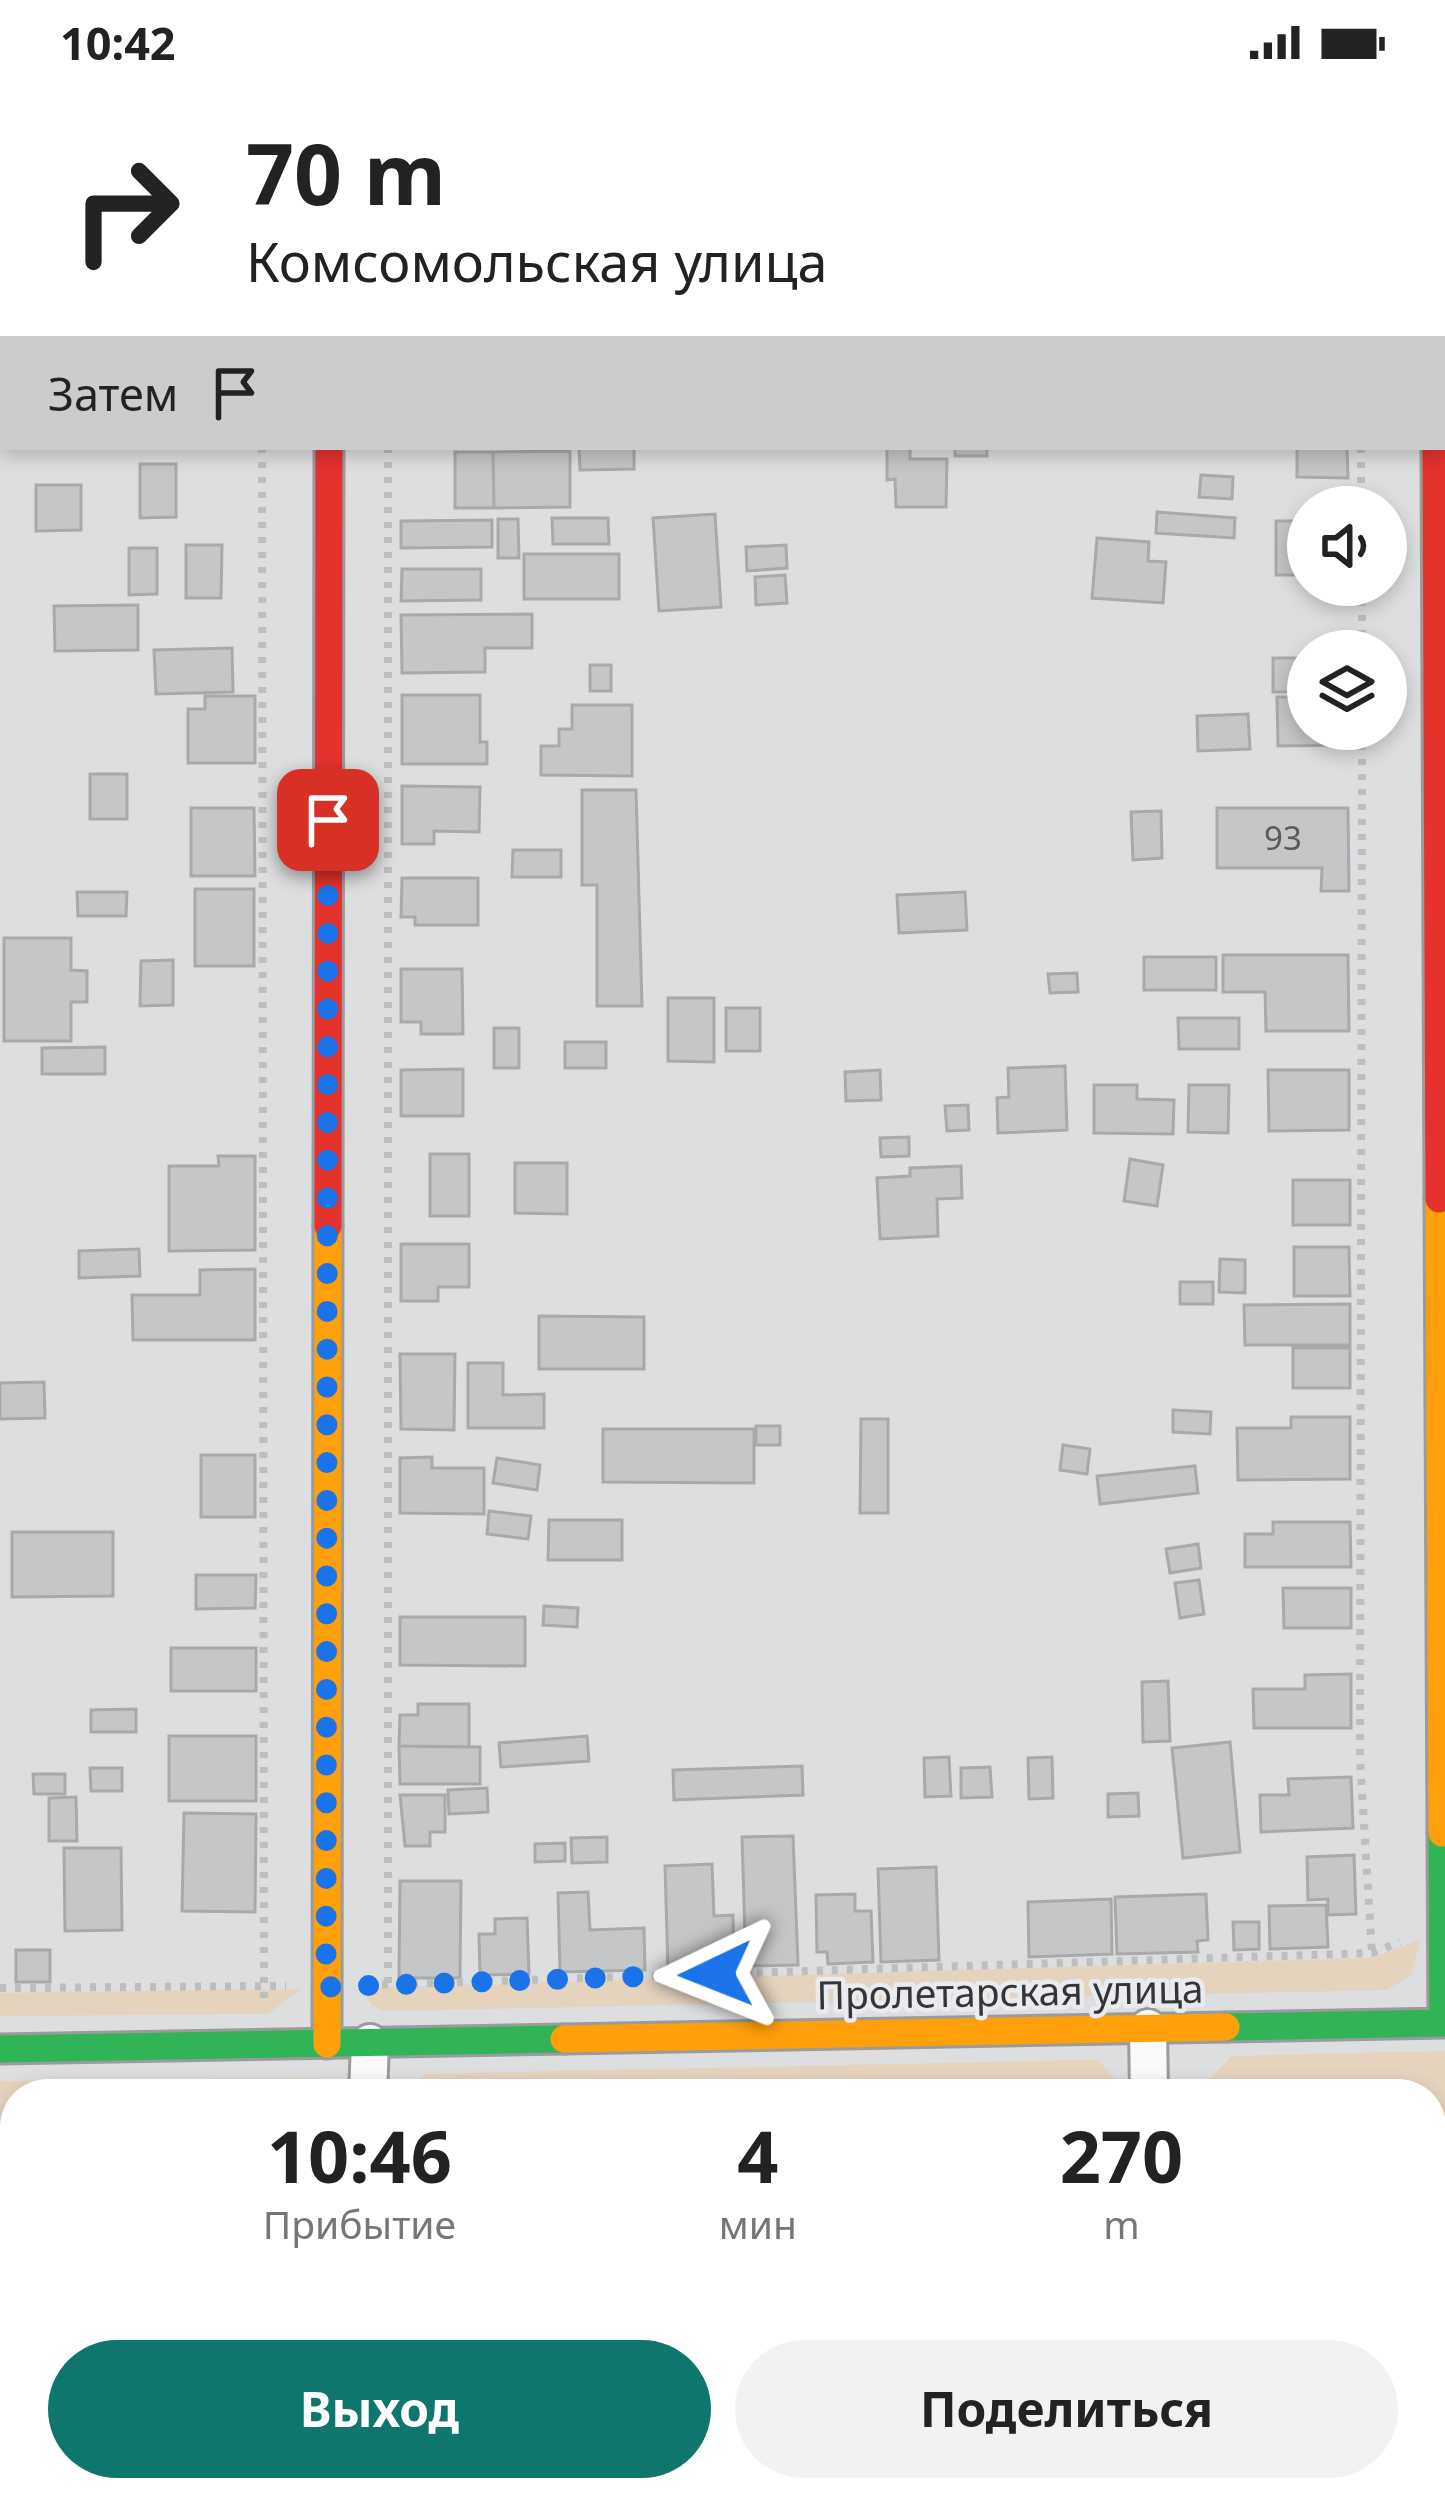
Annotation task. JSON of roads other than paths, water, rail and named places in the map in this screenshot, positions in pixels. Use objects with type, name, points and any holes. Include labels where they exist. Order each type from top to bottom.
[{"type":"street","points":[[327,2044],[328,450]]},
{"type":"street","points":[[1436,450],[1444,2023]]},
{"type":"street","name":"Пролетарская улица","points":[[0,2049],[1444,2023]]},
{"type":"street","points":[[1148,2028],[1150,2079]]},
{"type":"street","points":[[369,2079],[370,2043]]}]
